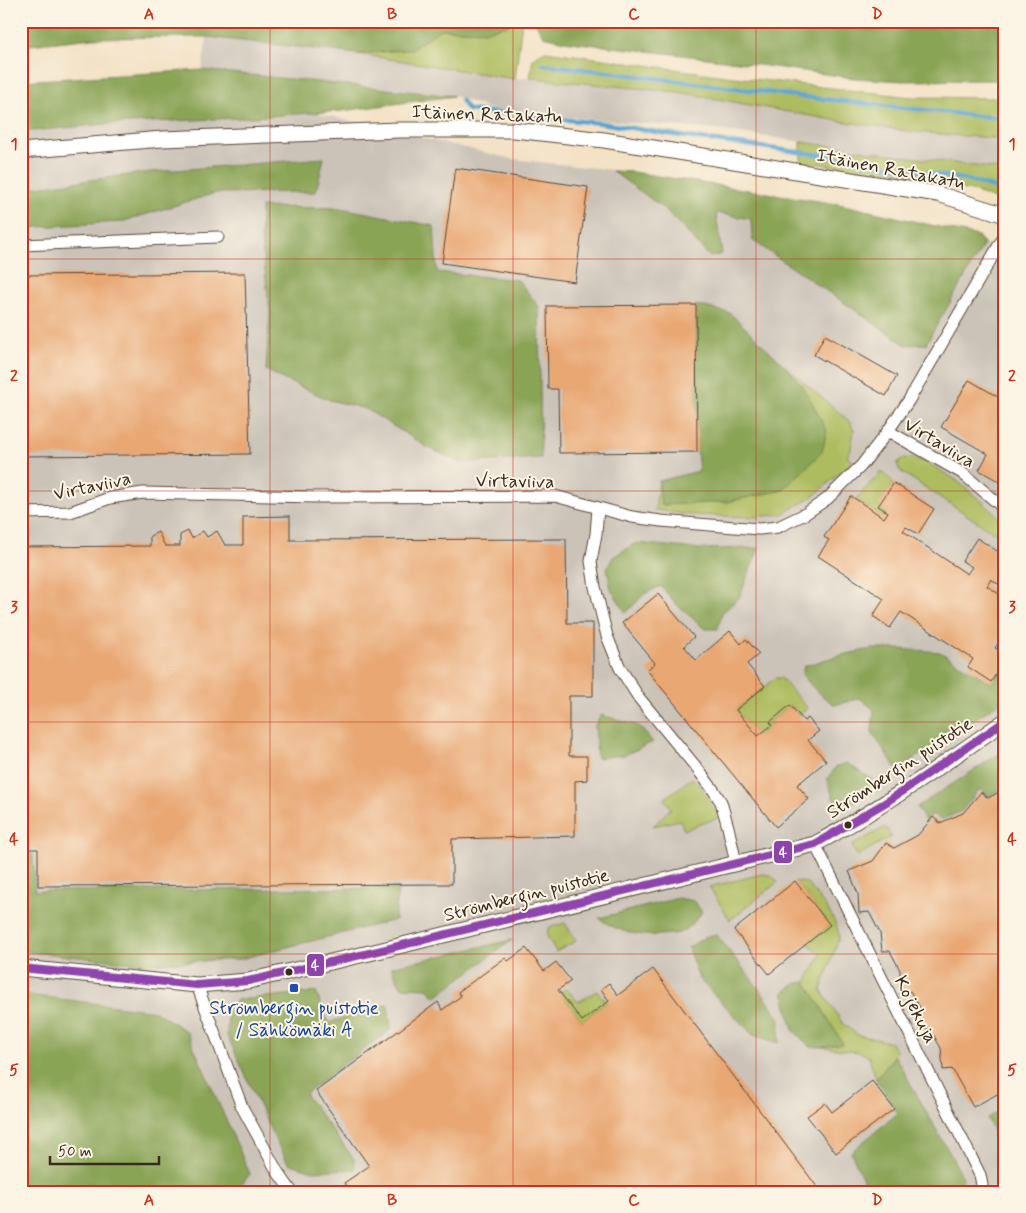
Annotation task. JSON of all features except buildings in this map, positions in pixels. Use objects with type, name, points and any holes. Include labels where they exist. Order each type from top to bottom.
[{"type":"street","name":"Itäinen Ratakatu","points":[[21,151],[172,139],[399,130],[514,130],[604,140],[938,194],[1005,215]]},
{"type":"street","points":[[888,431],[909,400],[1005,235]]},
{"type":"street","points":[[21,245],[218,237]]},
{"type":"street","name":"Virtaviiva","points":[[21,513],[70,512],[110,498],[143,493],[315,497],[555,496],[632,517],[759,529],[778,528],[805,514],[827,498],[861,466],[888,431],[962,473],[1005,509]]},
{"type":"street","points":[[598,508],[591,561],[595,588],[607,636],[620,668],[640,698],[696,767],[721,802],[736,864]]},
{"type":"street","name":"Strömbergin puistotie","points":[[21,968],[197,985],[248,981],[736,864],[815,844],[846,828],[1005,721]]},
{"type":"street","name":"Kojekuja","points":[[815,844],[980,1176],[981,1192]]},
{"type":"street","points":[[197,985],[242,1108],[277,1171],[292,1192]]},
{"type":"shaded area","points":[[207,37],[358,54],[515,79],[530,78],[678,92],[833,120],[914,132],[1005,139],[1005,170],[725,131],[571,117],[501,113],[454,96],[202,70]]},
{"type":"shaded area","points":[[159,76],[512,159],[632,172],[844,205],[978,236],[984,244],[1005,250],[1005,1192],[21,1192],[21,88]]},
{"type":"green space","points":[[21,21],[510,21],[510,24],[486,31],[440,29],[412,49],[358,54],[207,37],[93,38],[21,46]]},
{"type":"green space","points":[[510,21],[522,21],[515,79],[358,54],[412,49],[440,29],[486,31],[510,24]]},
{"type":"green space","points":[[536,21],[1005,21],[1005,80],[903,81],[853,78],[570,42],[543,36]]},
{"type":"green space","points":[[545,51],[725,76],[911,97],[1005,98],[1005,139],[914,132],[833,120],[678,92],[530,78],[533,58]]},
{"type":"green space","points":[[202,70],[454,96],[342,111],[107,124],[21,132],[21,81]]},
{"type":"green space","points":[[801,142],[1005,170],[1005,203],[976,192],[884,172],[801,162]]},
{"type":"green space","points":[[324,158],[316,192],[216,193],[121,222],[21,228],[21,189],[151,172]]},
{"type":"green space","points":[[612,171],[632,172],[844,205],[978,236],[984,244],[926,344],[906,345],[752,240],[751,219],[716,213],[722,254],[710,257],[666,210]]},
{"type":"green space","points":[[261,207],[341,208],[434,226],[437,272],[518,280],[539,307],[541,458],[461,463],[427,447],[366,409],[330,400],[266,370],[270,313],[261,237]]},
{"type":"green space","points":[[696,305],[730,313],[785,366],[804,388],[827,431],[822,452],[783,490],[726,502],[661,505],[659,481],[699,471],[697,452]]},
{"type":"green space","points":[[785,366],[850,422],[854,430],[851,449],[847,457],[853,461],[815,495],[782,514],[756,517],[690,515],[655,510],[659,481],[661,505],[726,502],[783,490],[804,388]]},
{"type":"green space","points":[[911,458],[926,462],[956,480],[987,506],[1005,523],[1005,540],[900,471],[897,464],[901,460]]},
{"type":"green space","points":[[880,473],[884,473],[894,483],[879,506],[888,512],[884,518],[856,499]]},
{"type":"green space","points":[[636,543],[697,549],[759,548],[739,598],[722,613],[718,629],[705,629],[677,605],[661,586],[644,594],[626,613],[611,589],[607,568],[613,557]]},
{"type":"green space","points":[[871,649],[940,652],[991,683],[1005,665],[1005,699],[897,770],[872,732],[874,710],[860,698],[835,705],[817,691],[802,674],[804,666],[837,656]]},
{"type":"green space","points":[[775,678],[781,678],[807,708],[799,715],[790,705],[770,721],[772,725],[758,736],[736,710]]},
{"type":"green space","points":[[601,715],[639,726],[653,742],[625,755],[597,758],[595,725]]},
{"type":"green space","points":[[1005,750],[1005,787],[989,796],[980,789],[962,811],[941,820],[933,814],[925,821],[917,807]]},
{"type":"green space","points":[[847,763],[871,779],[874,788],[862,798],[846,805],[836,806],[827,779],[837,766]]},
{"type":"green space","points":[[692,778],[707,796],[718,818],[684,830],[680,820],[653,826],[671,808],[664,799]]},
{"type":"green space","points":[[885,827],[892,836],[857,856],[852,846]]},
{"type":"green space","points":[[33,854],[35,891],[398,888],[395,920],[240,959],[143,964],[21,951],[21,855]]},
{"type":"green space","points":[[762,874],[771,875],[778,882],[730,920],[709,887]]},
{"type":"green space","points":[[795,881],[807,883],[832,916],[838,931],[839,938],[821,990],[843,1024],[858,1035],[890,1042],[897,1052],[876,1079],[869,1057],[860,1052],[821,1047],[842,1043],[806,982],[821,954],[807,943],[830,925]]},
{"type":"green space","points":[[678,898],[694,901],[702,912],[692,925],[678,933],[641,935],[623,931],[599,918]]},
{"type":"green space","points":[[565,923],[576,941],[556,952],[547,936],[548,928]]},
{"type":"green space","points":[[716,934],[780,1019],[779,1043],[753,1035],[699,979],[688,948],[705,937]]},
{"type":"green space","points":[[512,940],[435,997],[427,988],[401,987],[391,967]]},
{"type":"green space","points":[[806,982],[843,1044],[821,1047],[809,1046],[793,1030],[783,992],[797,983]]},
{"type":"green space","points":[[567,989],[578,1002],[597,991],[607,1002],[582,1021],[560,992]]},
{"type":"green space","points":[[316,992],[328,1023],[388,1004],[391,1029],[305,1094],[354,1159],[355,1169],[313,1171],[288,1163],[271,1131],[227,1035],[228,1010],[237,1000]]},
{"type":"green space","points":[[21,994],[155,1011],[187,1032],[250,1174],[235,1192],[21,1192]]},
{"type":"green space","points":[[895,1056],[963,1177],[961,1192],[870,1192],[867,1189],[851,1152],[898,1113],[876,1079]]},
{"type":"green space","points":[[1005,1108],[1005,1155],[987,1118]]},
{"type":"waterway","points":[[543,64],[805,97],[1005,118]]},
{"type":"waterway","points":[[461,100],[468,110],[507,114]]},
{"type":"waterway","points":[[526,116],[601,123],[700,139],[814,154],[963,179],[1005,191]]},
{"type":"transit line","name":"4","points":[[21,968],[197,985],[248,981],[815,844],[888,801],[1005,721]]},
{"type":"place","name":"Strömbergin puistotie / Sähkömäki A","points":[[294,988]]}]
